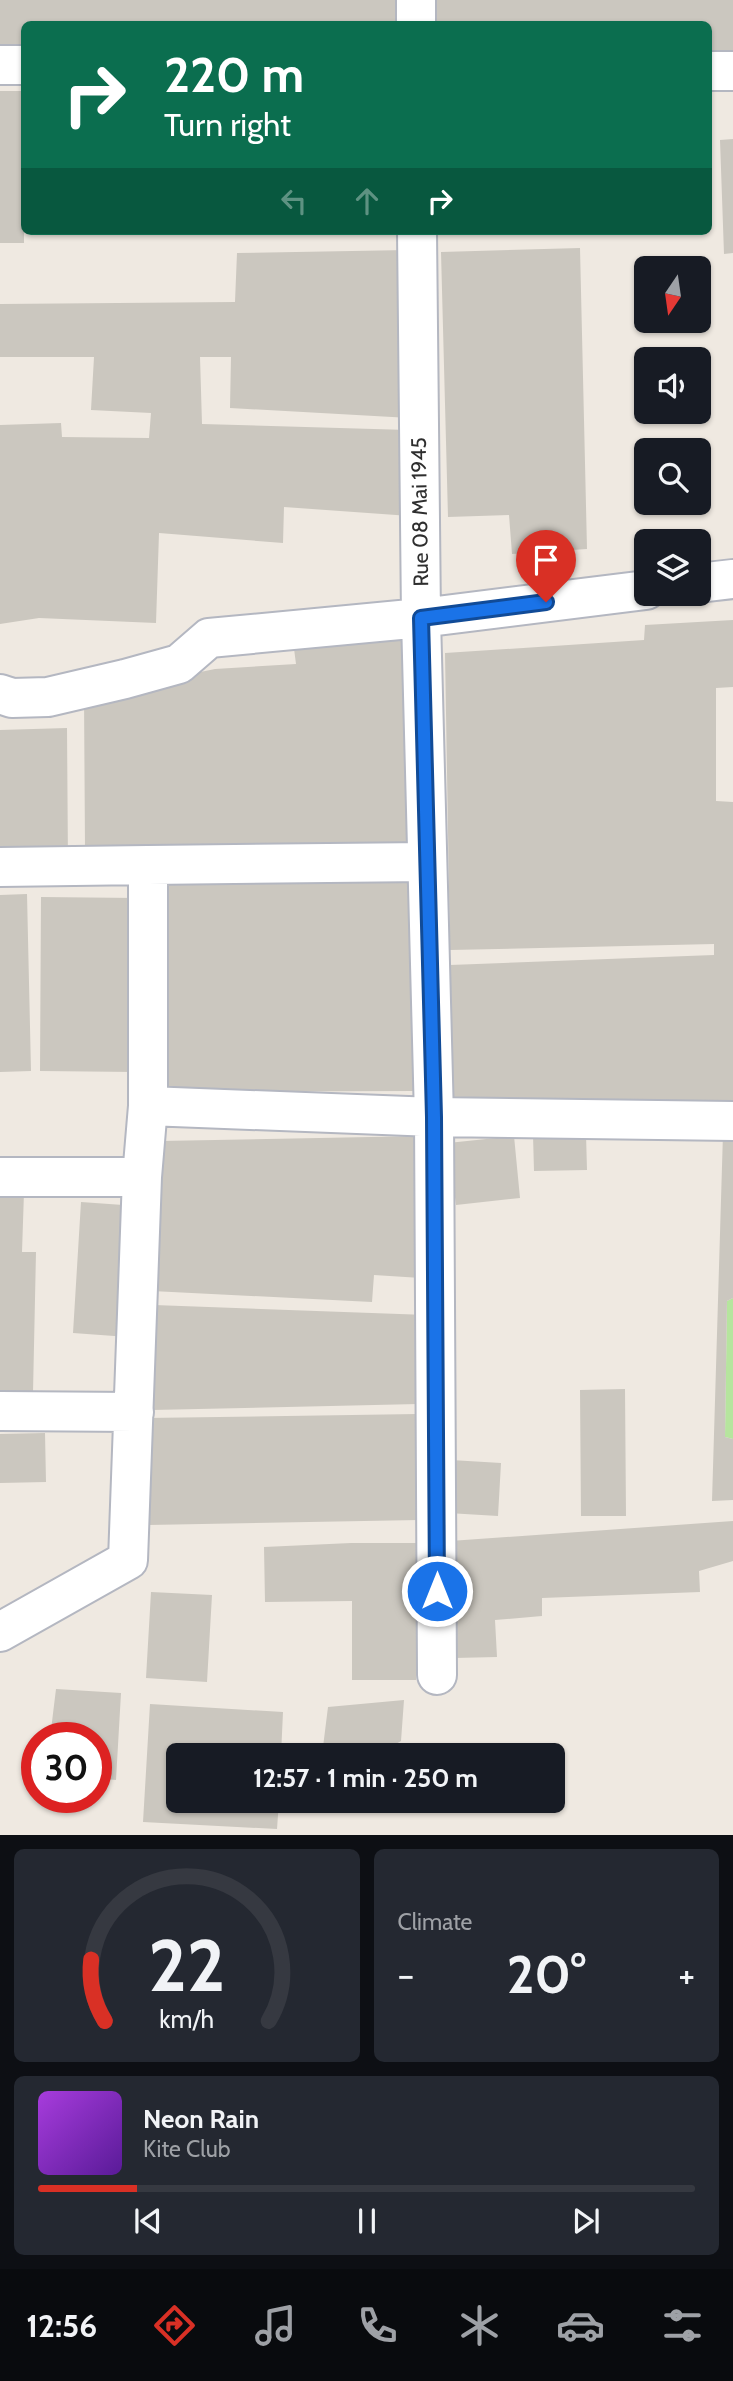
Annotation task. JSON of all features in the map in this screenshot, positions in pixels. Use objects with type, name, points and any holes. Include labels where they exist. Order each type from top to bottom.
[{"type":"street","points":[[416,0],[416,21]]},
{"type":"street","points":[[0,65],[21,65]]},
{"type":"street","points":[[712,71],[733,71]]},
{"type":"street","name":"Rue 08 Mai 1945","points":[[417,235],[421,618],[434,1117],[437,1675]]},
{"type":"street","points":[[711,582],[733,579]]},
{"type":"street","points":[[0,694],[12,698],[48,697],[125,680],[179,664],[209,638],[421,618],[634,591]]},
{"type":"street","points":[[0,867],[427,862]]},
{"type":"street","points":[[0,1632],[128,1560],[142,1177],[148,1105],[148,865]]},
{"type":"street","points":[[148,1105],[434,1117],[733,1121]]},
{"type":"street","points":[[0,1177],[142,1177]]},
{"type":"street","points":[[0,1411],[134,1412]]},
{"type":"green space","points":[[733,1298],[733,1439],[725,1437],[727,1301]]},
{"type":"building","points":[[0,0],[398,0],[397,21],[21,21],[21,50],[0,51]]},
{"type":"building","points":[[434,0],[733,0],[733,57],[712,57],[712,21],[434,21]]},
{"type":"building","points":[[0,91],[21,91],[21,235],[24,235],[24,243],[0,243]]},
{"type":"building","points":[[733,139],[733,253],[724,254],[720,140]]},
{"type":"building","points":[[580,248],[587,549],[512,554],[509,515],[448,517],[441,252]]},
{"type":"building","points":[[408,250],[410,418],[230,408],[231,357],[200,357],[202,424],[408,430],[410,516],[284,507],[283,543],[159,533],[156,623],[39,618],[0,624],[0,425],[61,423],[62,437],[149,438],[151,413],[91,410],[94,357],[0,357],[0,304],[235,302],[237,253]]},
{"type":"building","points":[[733,620],[733,687],[716,688],[716,801],[733,802],[733,1113],[448,1115],[450,965],[714,955],[714,944],[450,950],[445,653],[644,640],[645,625]]},
{"type":"building","points":[[411,633],[415,853],[85,848],[84,696],[215,669],[296,664],[293,641]]},
{"type":"building","points":[[67,728],[68,865],[0,866],[0,730]]},
{"type":"building","points":[[414,869],[415,1091],[156,1092],[161,871]]},
{"type":"building","points":[[27,894],[31,1071],[0,1072],[0,895]]},
{"type":"building","points":[[41,897],[137,898],[135,1072],[40,1071]]},
{"type":"building","points":[[723,1133],[733,1134],[733,1298],[727,1301],[725,1437],[733,1439],[733,1500],[712,1501]]},
{"type":"building","points":[[586,1134],[587,1170],[534,1171],[533,1135]]},
{"type":"building","points":[[423,1136],[421,1278],[374,1275],[372,1302],[152,1291],[160,1141]]},
{"type":"building","points":[[514,1136],[520,1198],[456,1205],[448,1143]]},
{"type":"building","points":[[0,1191],[24,1192],[22,1252],[36,1252],[33,1393],[0,1392]]},
{"type":"building","points":[[81,1202],[137,1206],[128,1337],[73,1333]]},
{"type":"building","points":[[154,1305],[427,1315],[418,1404],[152,1410]]},
{"type":"building","points":[[625,1389],[626,1516],[581,1516],[580,1390]]},
{"type":"building","points":[[417,1414],[419,1520],[148,1525],[146,1418]]},
{"type":"building","points":[[45,1433],[46,1482],[0,1483],[0,1434]]},
{"type":"building","points":[[451,1460],[501,1463],[498,1516],[448,1513]]},
{"type":"building","points":[[733,1521],[733,1561],[699,1571],[700,1592],[542,1598],[542,1616],[495,1620],[497,1657],[454,1658],[450,1541]]},
{"type":"building","points":[[421,1543],[421,1600],[416,1601],[416,1680],[352,1680],[352,1601],[265,1602],[264,1547]]},
{"type":"building","points":[[151,1592],[212,1595],[207,1682],[146,1678]]},
{"type":"building","points":[[56,1689],[121,1693],[116,1780],[112,1780],[112,1722],[52,1722]]},
{"type":"building","points":[[404,1700],[401,1741],[324,1743],[328,1707]]},
{"type":"building","points":[[150,1704],[283,1712],[282,1743],[166,1743],[166,1813],[278,1813],[277,1829],[143,1822]]},
{"type":"route","points":[[437,1591],[434,1117],[421,618],[546,602]]}]
